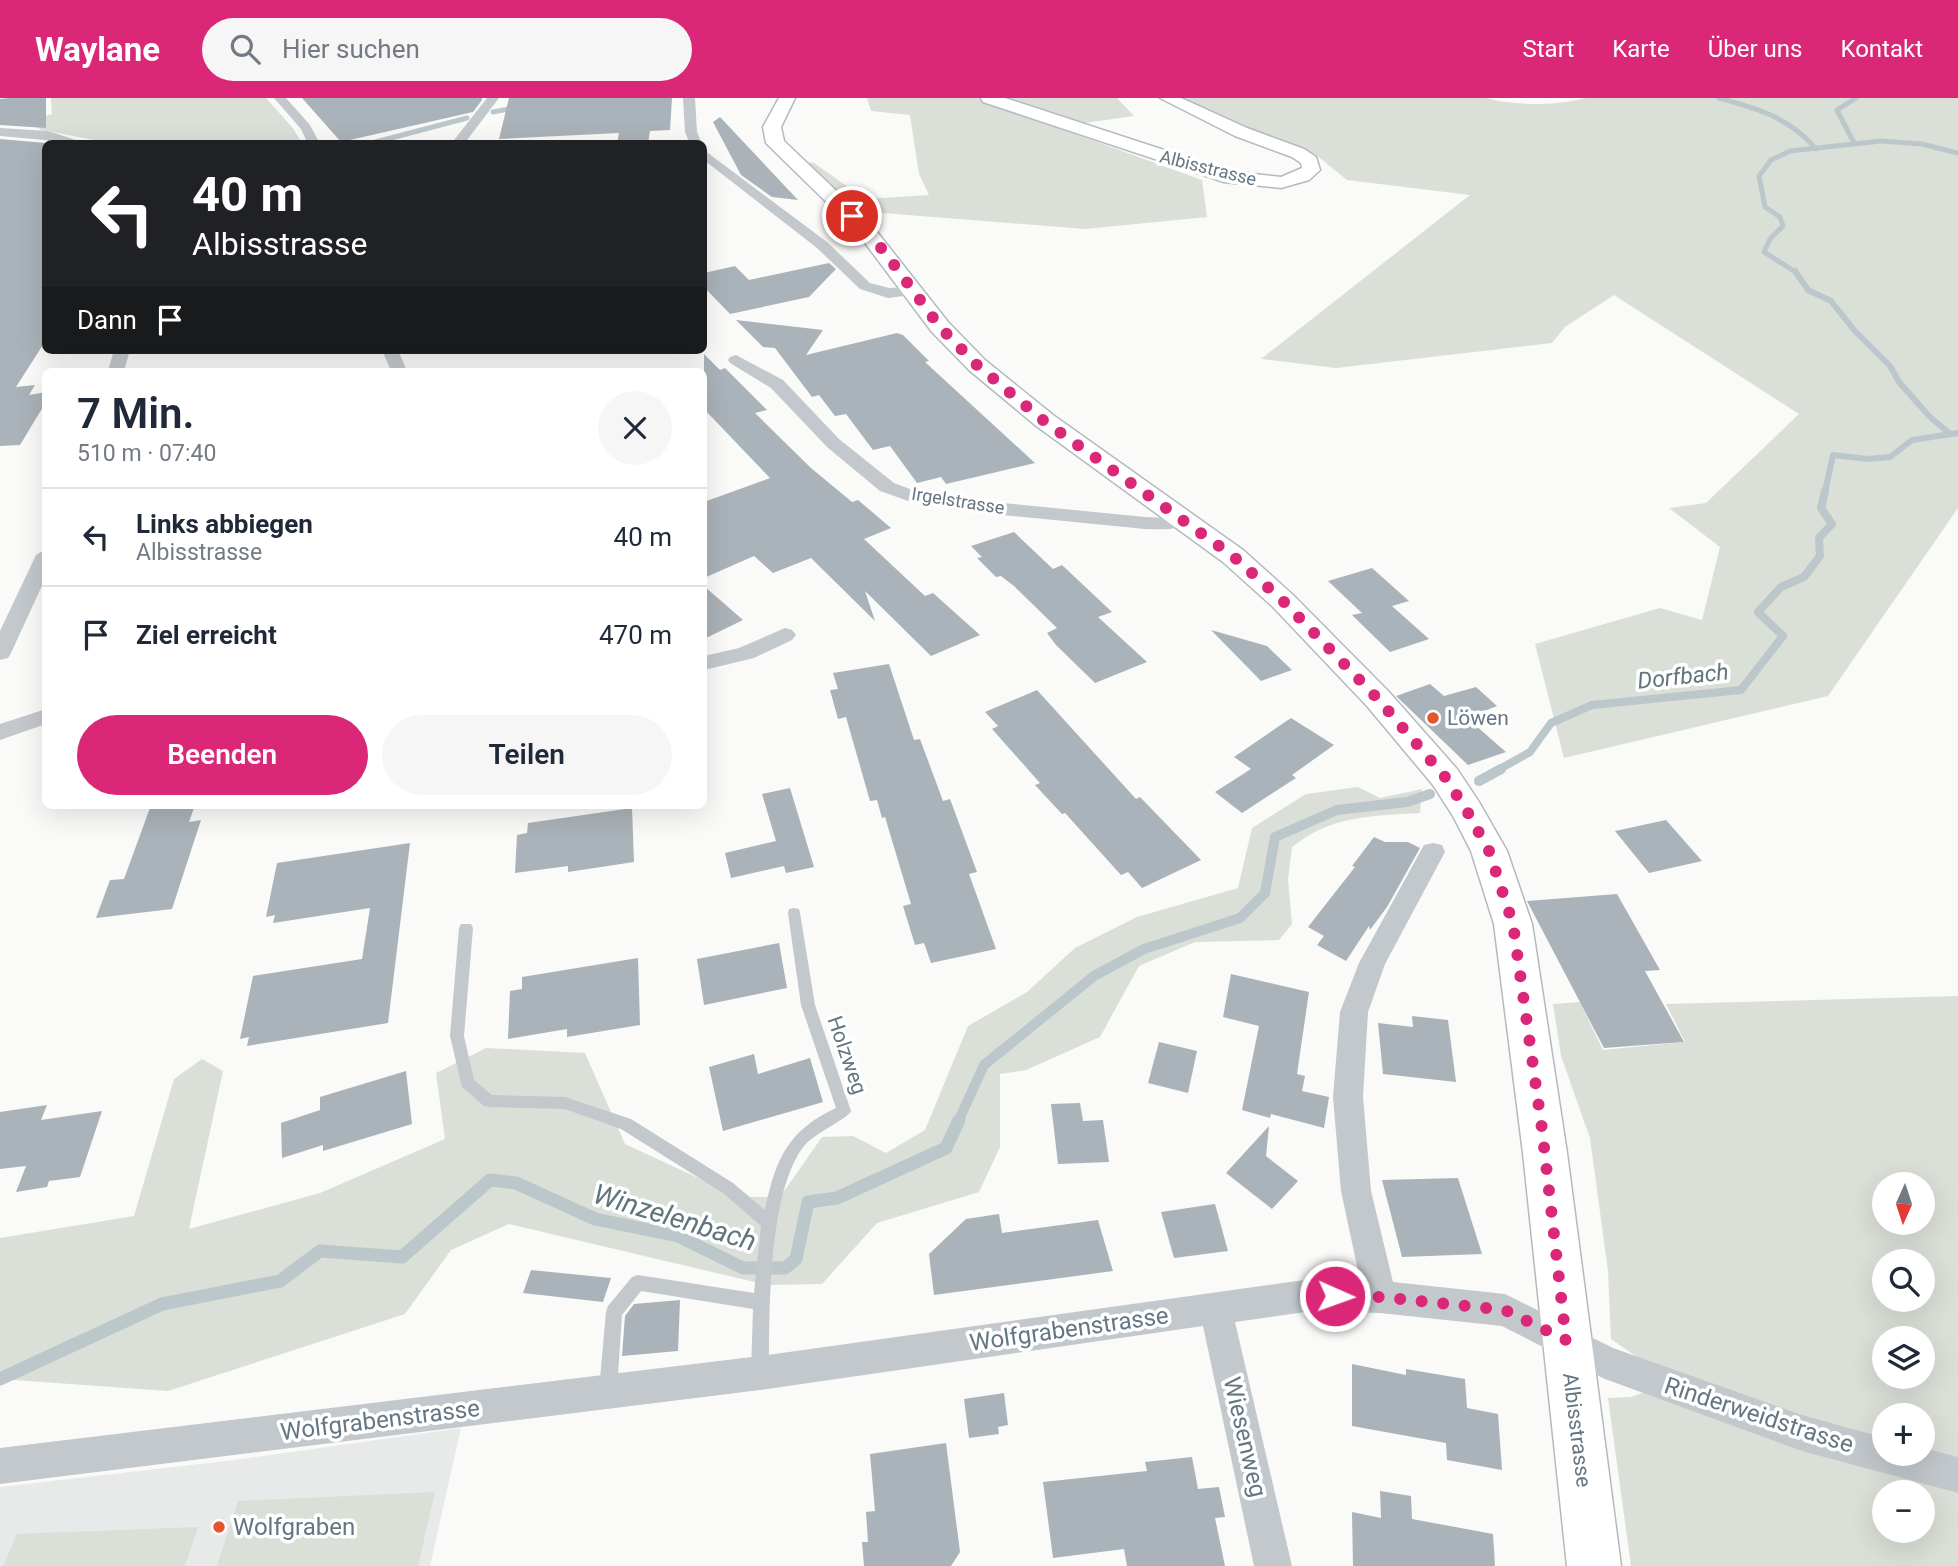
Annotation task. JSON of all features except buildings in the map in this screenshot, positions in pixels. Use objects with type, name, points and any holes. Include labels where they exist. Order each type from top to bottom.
[{"type":"main road","name":"Albisstrasse","points":[[787,98],[772,127],[775,144],[863,227],[883,250],[911,292],[949,337],[1010,394],[1233,556],[1283,601],[1378,699],[1445,777],[1489,851],[1504,893],[1517,948],[1543,1139],[1594,1566]]},
{"type":"main road","name":"Albisstrasse","points":[[989,98],[1224,176],[1273,182],[1294,179],[1311,170],[1310,161],[1298,153],[1241,132],[1168,98]]},
{"type":"street","points":[[279,98],[306,128],[312,140]]},
{"type":"street","points":[[460,140],[493,98]]},
{"type":"street","points":[[689,98],[691,132],[694,140]]},
{"type":"street","points":[[0,132],[48,135],[67,140]]},
{"type":"street","points":[[707,156],[822,245],[865,286],[888,293],[911,292]]},
{"type":"street","name":"Irgelstrasse","points":[[736,360],[777,384],[834,443],[887,487],[914,497],[1145,523],[1170,524],[1184,519]]},
{"type":"street","points":[[0,653],[42,564]]},
{"type":"street","points":[[707,662],[746,653],[785,635]]},
{"type":"street","points":[[0,732],[42,717]]},
{"type":"street","points":[[1380,1297],[1356,1191],[1348,1097],[1354,1012],[1372,963],[1433,852]]},
{"type":"street","name":"Wolfgrabenstrasse","points":[[0,1466],[760,1373],[1312,1295],[1380,1297],[1505,1310],[1566,1340]]},
{"type":"street","name":"Wiesenweg","points":[[1216,1309],[1273,1566]]},
{"type":"street","name":"Rinderweidstrasse","points":[[1566,1340],[1605,1362],[1802,1433],[1958,1475]]},
{"type":"lane","name":"Holzweg","points":[[770,1224],[793,1148],[826,1119],[844,1111],[808,1005],[794,913]]},
{"type":"lane","points":[[466,929],[457,1036],[467,1083],[489,1101],[565,1103],[626,1124],[727,1188],[770,1224],[761,1302],[760,1373]]},
{"type":"lane","points":[[608,1392],[614,1312],[638,1283],[761,1302]]},
{"type":"shaded area","points":[[51,98],[266,98],[300,140],[95,140],[37,127],[45,116],[52,114]]},
{"type":"shaded area","points":[[867,98],[1117,98],[1134,116],[1056,127],[1202,180],[1207,217],[1085,229],[858,211],[802,162],[814,163],[865,199],[929,195],[919,174],[910,115],[871,111]]},
{"type":"shaded area","points":[[1181,98],[1486,98],[1536,104],[1585,98],[1958,98],[1958,508],[1828,696],[1564,758],[1535,644],[1660,608],[1702,620],[1720,547],[1669,508],[1706,503],[1799,414],[1614,295],[1565,327],[1552,343],[1336,368],[1261,359],[1470,195],[1347,180],[1315,154],[1251,130]]},
{"type":"shaded area","points":[[1358,787],[1380,798],[1422,789],[1420,813],[1353,819],[1307,836],[1292,847],[1288,880],[1292,924],[1279,940],[1195,942],[1139,966],[1100,1037],[1026,1070],[1000,1074],[1000,1147],[979,1192],[877,1223],[822,1284],[767,1285],[509,1224],[451,1250],[405,1314],[168,1391],[0,1379],[0,1238],[134,1216],[174,1079],[202,1059],[223,1071],[189,1229],[320,1193],[445,1139],[436,1073],[486,1048],[585,1053],[625,1144],[739,1197],[780,1197],[822,1137],[853,1136],[886,1153],[925,1130],[968,1026],[1027,992],[1075,948],[1137,917],[1238,888],[1252,828],[1306,794]]},
{"type":"shaded area","points":[[1958,996],[1958,1463],[1935,1457],[1935,1403],[1872,1403],[1872,1440],[1644,1362],[1611,1339],[1608,1271],[1590,1138],[1561,1056],[1553,1004],[1580,1002],[1603,1050],[1685,1042],[1666,1004]]},
{"type":"shaded area","points":[[1645,1392],[1918,1480],[1872,1480],[1872,1543],[1935,1543],[1935,1486],[1958,1493],[1958,1566],[1631,1566],[1608,1398],[1631,1397]]},
{"type":"shaded area","name":"Wolfgraben","points":[[461,1428],[430,1566],[0,1566],[0,1487],[234,1460]]},
{"type":"shaded area","points":[[435,1492],[418,1566],[217,1566],[238,1501]]},
{"type":"shaded area","points":[[198,1527],[185,1566],[3,1566],[17,1534]]},
{"type":"waterway","points":[[1719,98],[1784,122],[1815,148]]},
{"type":"waterway","points":[[1854,143],[1837,110],[1856,98]]},
{"type":"waterway","points":[[493,112],[519,107]]},
{"type":"waterway","points":[[383,140],[467,118]]},
{"type":"waterway","points":[[1815,148],[1881,141],[1922,144],[1958,153]]},
{"type":"waterway","points":[[1796,272],[1764,252],[1770,239],[1783,226],[1780,217],[1765,207],[1759,176],[1771,160],[1790,151],[1815,148]]},
{"type":"waterway","points":[[1796,272],[1808,290],[1831,301],[1854,330],[1890,366],[1899,382],[1929,416],[1950,434]]},
{"type":"waterway","name":"Dorfbach","points":[[1825,492],[1833,455],[1868,459],[1890,457],[1912,440],[1958,433]]},
{"type":"waterway","name":"Dorfbach","points":[[1498,770],[1530,752],[1551,723],[1592,705],[1741,690],[1783,636],[1758,612],[1781,587],[1804,577],[1820,556],[1819,538],[1832,524],[1821,508],[1825,491]]},
{"type":"waterway","name":"Dorfbach","points":[[1479,781],[1501,769]]},
{"type":"waterway","name":"Winzelenbach","points":[[958,1122],[984,1065],[1094,976],[1144,949],[1240,918],[1265,893],[1275,837],[1337,810],[1407,802],[1430,794]]},
{"type":"waterway","name":"Winzelenbach","points":[[0,1379],[162,1304],[280,1281],[320,1251],[402,1257],[490,1180],[516,1183],[595,1219],[678,1236],[743,1268],[785,1268],[796,1259],[808,1202],[837,1198],[946,1148],[959,1120]]},
{"type":"place","name":"Löwen","points":[[1433,718]]},
{"type":"place","name":"Wolfgraben","points":[[219,1527]]},
{"type":"route","points":[[852,216],[883,250],[911,292],[940,327],[977,365],[1044,421],[1233,556],[1283,601],[1378,699],[1445,777],[1489,851],[1513,924],[1542,1129],[1566,1340],[1505,1310],[1380,1297],[1335,1296]]}]
